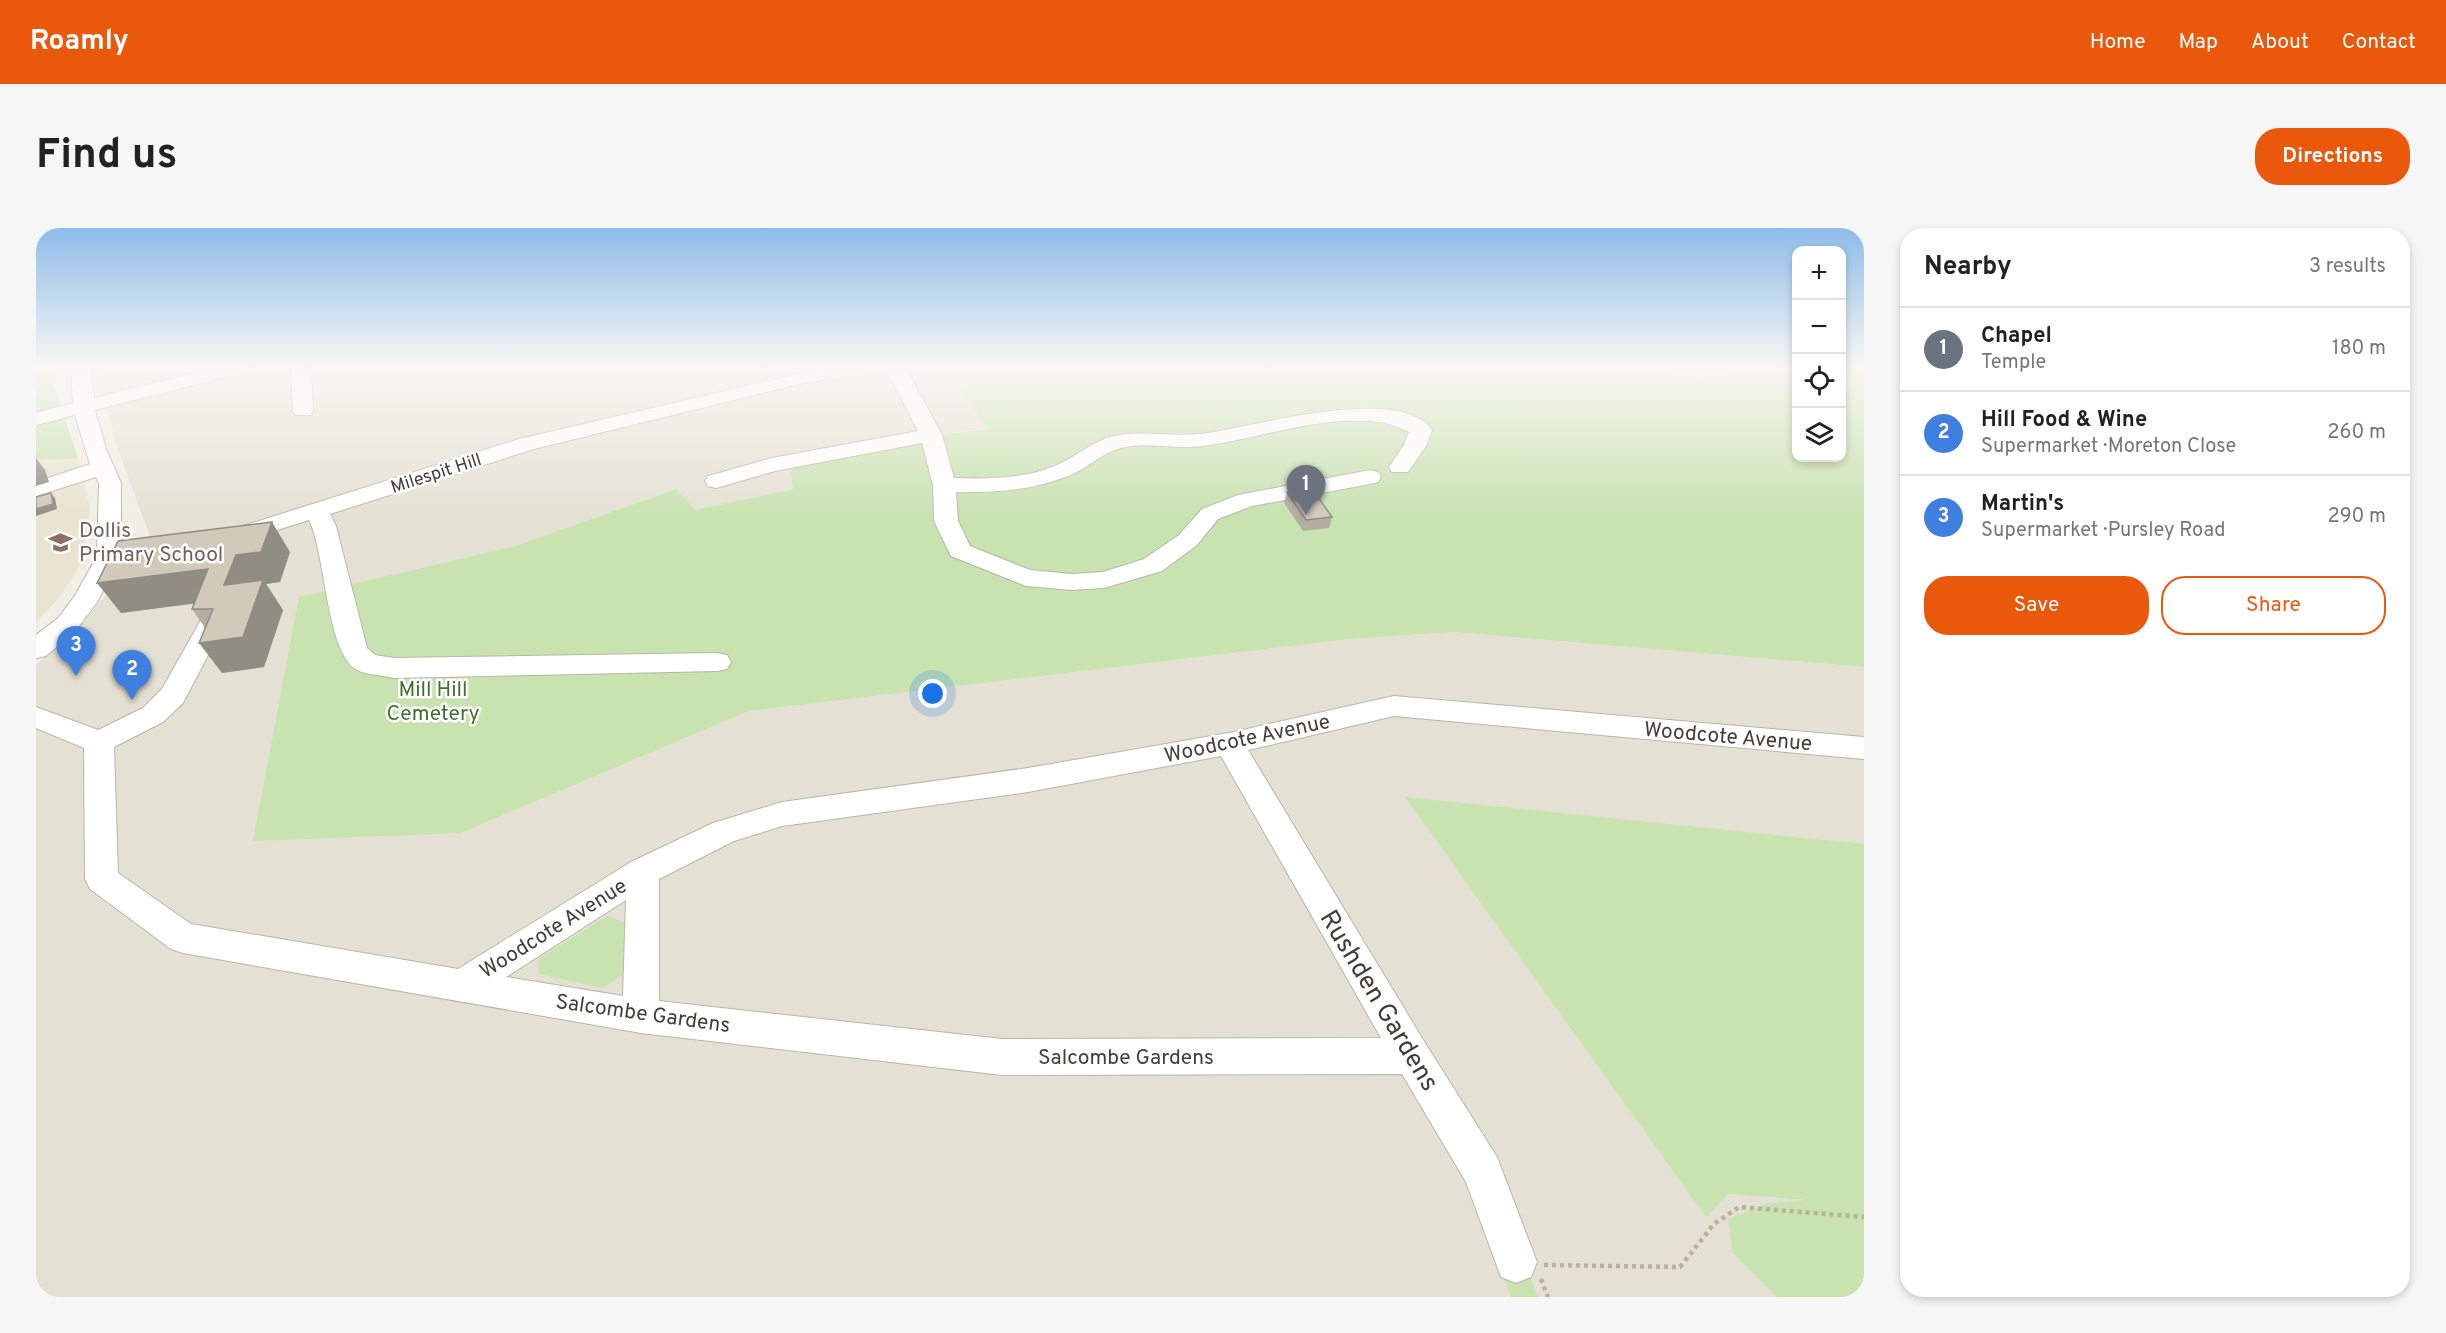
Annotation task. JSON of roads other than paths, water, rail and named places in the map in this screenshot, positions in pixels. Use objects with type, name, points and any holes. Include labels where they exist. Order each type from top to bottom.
[{"type":"street","points":[[36,649],[67,624],[85,601],[109,556],[110,483],[87,417]]},
{"type":"street","name":"Milespit Hill","points":[[214,540],[249,533],[527,444],[630,417]]},
{"type":"street","points":[[921,417],[931,435],[943,481],[946,521],[960,551],[1026,578],[1072,582],[1104,580],[1153,565],[1188,540],[1210,514],[1246,500],[1370,477]]},
{"type":"street","points":[[943,481],[984,486],[1036,480],[1122,441],[1203,440],[1256,428],[1341,417]]},
{"type":"street","points":[[1360,417],[1404,420],[1420,430],[1414,446],[1400,467]]},
{"type":"street","points":[[716,481],[772,465],[931,435]]},
{"type":"street","points":[[36,489],[103,467]]},
{"type":"street","points":[[317,512],[324,526],[354,652],[367,663],[394,668],[717,662]]},
{"type":"street","points":[[109,556],[132,553]]},
{"type":"street","points":[[36,717],[99,742],[153,715],[173,696],[215,617]]},
{"type":"street","name":"Woodcote Avenue","points":[[463,984],[642,872],[724,832],[782,814],[1028,780],[1229,744],[1394,706],[1864,748]]},
{"type":"street","name":"Salcombe Gardens","points":[[99,742],[102,879],[183,938],[641,1016],[1002,1057],[1412,1056]]},
{"type":"street","name":"Rushden Gardens","points":[[1229,744],[1412,1056],[1483,1171],[1516,1262]]},
{"type":"street","name":"Woodcote Avenue","points":[[641,1016],[642,872]]},
{"type":"place","name":"Chapel","points":[[1306,515]]},
{"type":"place","name":"Dollis Primary School","points":[[61,542]]},
{"type":"place","name":"Martin's","points":[[76,676]]},
{"type":"place","name":"Hill Food & Wine","points":[[132,700]]},
{"type":"park label","name":"Mill Hill Cemetery","points":[[433,701]]}]
